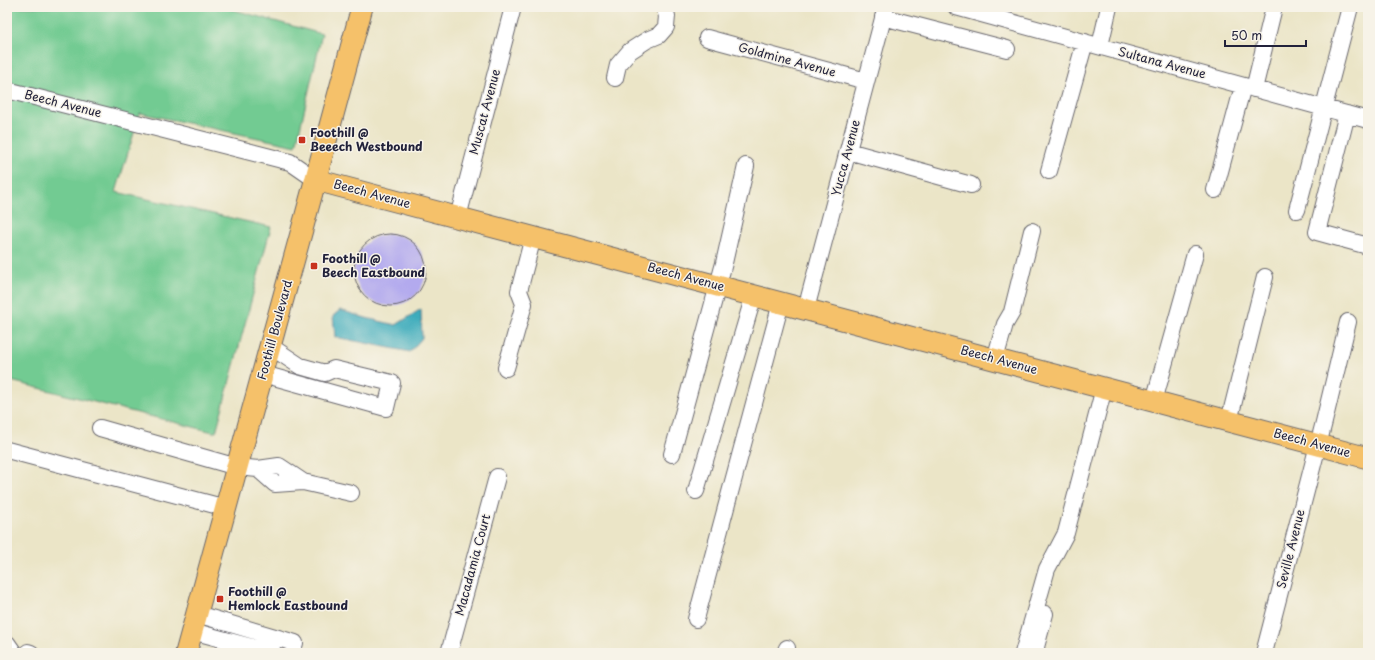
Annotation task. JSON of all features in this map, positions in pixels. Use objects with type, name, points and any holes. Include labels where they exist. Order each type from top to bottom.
[{"type":"main road","name":"Foothill Boulevard","points":[[186,653],[362,7]]},
{"type":"main road","name":"Beech Avenue","points":[[316,180],[1368,458]]},
{"type":"street","name":"Muscat Avenue","points":[[458,217],[513,7]]},
{"type":"street","points":[[615,78],[618,65],[630,51],[647,40],[659,35],[666,27],[667,16],[664,7]]},
{"type":"street","name":"Sultana Avenue","points":[[956,7],[1368,120]]},
{"type":"street","points":[[1049,171],[1092,44],[1110,7]]},
{"type":"street","points":[[1215,190],[1274,7]]},
{"type":"street","points":[[1297,210],[1350,7]]},
{"type":"street","points":[[885,12],[1007,49]]},
{"type":"street","name":"Yucca Avenue","points":[[806,309],[885,12]]},
{"type":"street","name":"Goldmine Avenue","points":[[707,38],[866,81]]},
{"type":"street","name":"Beech Avenue","points":[[7,90],[290,162],[316,180]]},
{"type":"street","points":[[1347,114],[1317,232],[1368,246]]},
{"type":"street","points":[[848,151],[971,185]]},
{"type":"street","points":[[672,454],[724,263],[746,166]]},
{"type":"street","points":[[995,359],[1005,324],[1012,312],[1032,231]]},
{"type":"street","points":[[506,368],[524,304],[519,291],[533,237]]},
{"type":"street","points":[[1154,402],[1194,254]]},
{"type":"street","points":[[1230,421],[1265,277]]},
{"type":"street","points":[[696,491],[754,295]]},
{"type":"street","points":[[696,619],[781,303]]},
{"type":"street","name":"Seville Avenue","points":[[1264,653],[1348,322]]},
{"type":"street","points":[[262,374],[386,408],[392,383],[334,369],[325,373],[300,366],[270,346]]},
{"type":"street","points":[[1037,653],[1036,647],[1104,388]]},
{"type":"street","points":[[100,428],[237,467],[258,469],[274,484],[302,482],[351,493]]},
{"type":"street","points":[[7,450],[226,508]]},
{"type":"street","name":"Macadamia Court","points":[[449,653],[497,477]]},
{"type":"street","points":[[1023,653],[1047,569],[1066,533]]},
{"type":"street","points":[[195,623],[274,653]]},
{"type":"street","points":[[195,623],[295,643],[292,653]]},
{"type":"street","points":[[7,643],[14,653]]},
{"type":"street","points":[[27,653],[31,653]]},
{"type":"green space","points":[[7,7],[223,7],[322,34],[296,146],[140,113],[116,192],[271,227],[216,432],[7,380]]},
{"type":"water","points":[[421,309],[422,338],[410,352],[335,337],[333,316],[340,310],[396,325]]},
{"type":"building","points":[[390,234],[410,240],[420,250],[426,270],[420,290],[410,300],[390,306],[370,300],[360,290],[354,270],[360,250],[370,240]]},
{"type":"place","name":"Foothill @ Beeech Westbound","points":[[302,140]]},
{"type":"place","name":"Foothill @ Beech Eastbound","points":[[314,266]]},
{"type":"place","name":"Foothill @ Hemlock Eastbound","points":[[220,599]]}]
